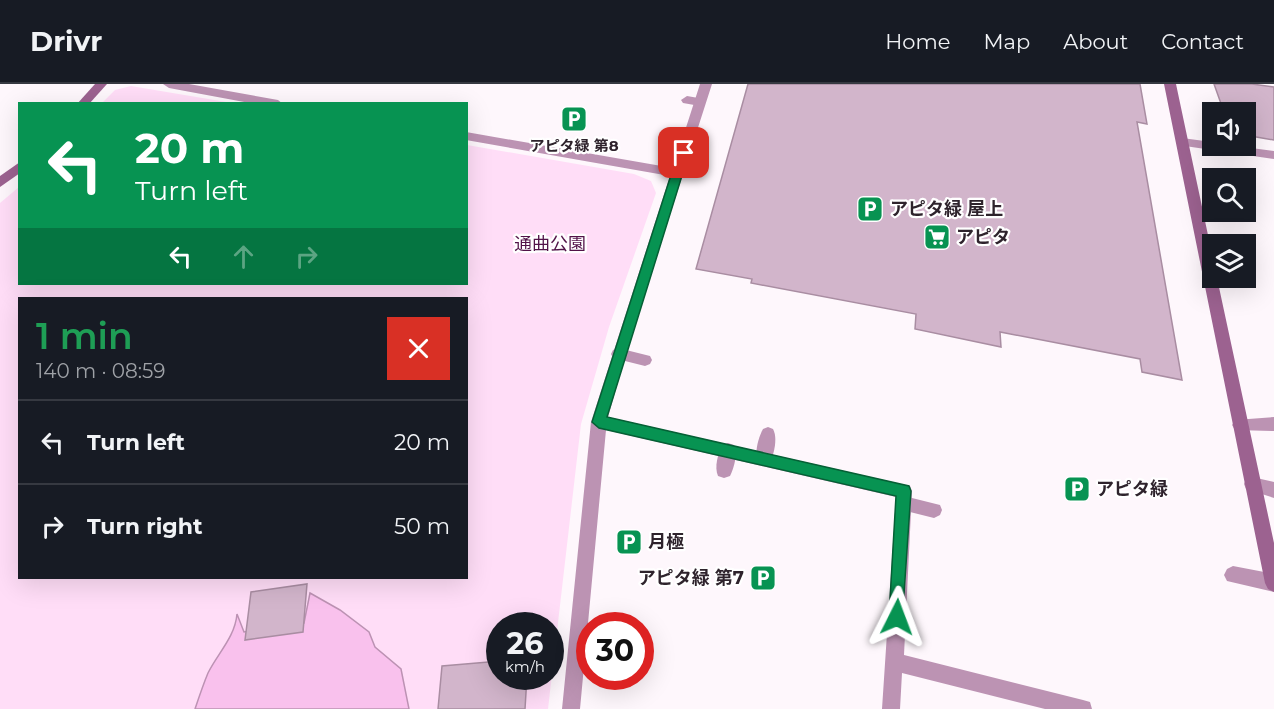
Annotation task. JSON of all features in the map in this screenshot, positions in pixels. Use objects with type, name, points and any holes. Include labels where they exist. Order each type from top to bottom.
[{"type":"street","points":[[84,102],[101,84]]},
{"type":"street","points":[[170,84],[267,102]]},
{"type":"street","points":[[571,709],[599,422],[618,354],[677,173],[684,132],[694,101],[706,84]]},
{"type":"street","points":[[1170,84],[1274,583],[1233,575]]},
{"type":"street","points":[[468,136],[677,173]]},
{"type":"street","points":[[1182,142],[1274,156]]},
{"type":"street","points":[[0,183],[18,168]]},
{"type":"street","points":[[618,354],[645,360]]},
{"type":"street","points":[[599,422],[904,491],[891,709]]},
{"type":"street","points":[[1240,425],[1274,424]]},
{"type":"street","points":[[764,458],[768,434]]},
{"type":"street","points":[[724,471],[728,450]]},
{"type":"street","points":[[1252,484],[1274,490]]},
{"type":"street","points":[[904,504],[934,510]]},
{"type":"street","points":[[894,662],[1083,709]]},
{"type":"green space","points":[[131,86],[226,102],[103,102],[115,90]]},
{"type":"green space","name":"通曲公園","points":[[468,145],[634,174],[651,181],[656,193],[609,327],[581,424],[559,612],[486,612],[486,690],[550,690],[548,709],[0,709],[0,203],[18,188],[18,285],[468,285]]},
{"type":"shaded area","points":[[310,593],[340,610],[369,632],[375,647],[401,669],[409,709],[195,709],[208,673],[233,630],[237,614],[244,632],[304,623]]},
{"type":"building","name":"アピタ緑 屋上","points":[[748,84],[1140,84],[1147,124],[1137,122],[1182,380],[1142,372],[1140,359],[1000,332],[1001,347],[915,329],[916,314],[751,283],[752,279],[696,269]]},
{"type":"building","points":[[1214,84],[1252,84],[1274,87],[1274,140],[1256,137],[1256,102],[1220,102]]},
{"type":"building","points":[[307,584],[303,632],[245,640],[251,592]]},
{"type":"building","points":[[486,662],[486,690],[526,690],[525,709],[438,709],[442,666]]},
{"type":"place","name":"アピタ緑 第8","points":[[574,119]]},
{"type":"place","name":"アピタ緑 屋上","points":[[870,209]]},
{"type":"place","name":"アピタ","points":[[937,237]]},
{"type":"place","name":"アピタ緑","points":[[1077,489]]},
{"type":"place","name":"月極","points":[[629,542]]},
{"type":"place","name":"アピタ緑 第7","points":[[763,578]]},
{"type":"route","points":[[684,153],[618,354],[599,422],[904,491],[897,617]]}]
